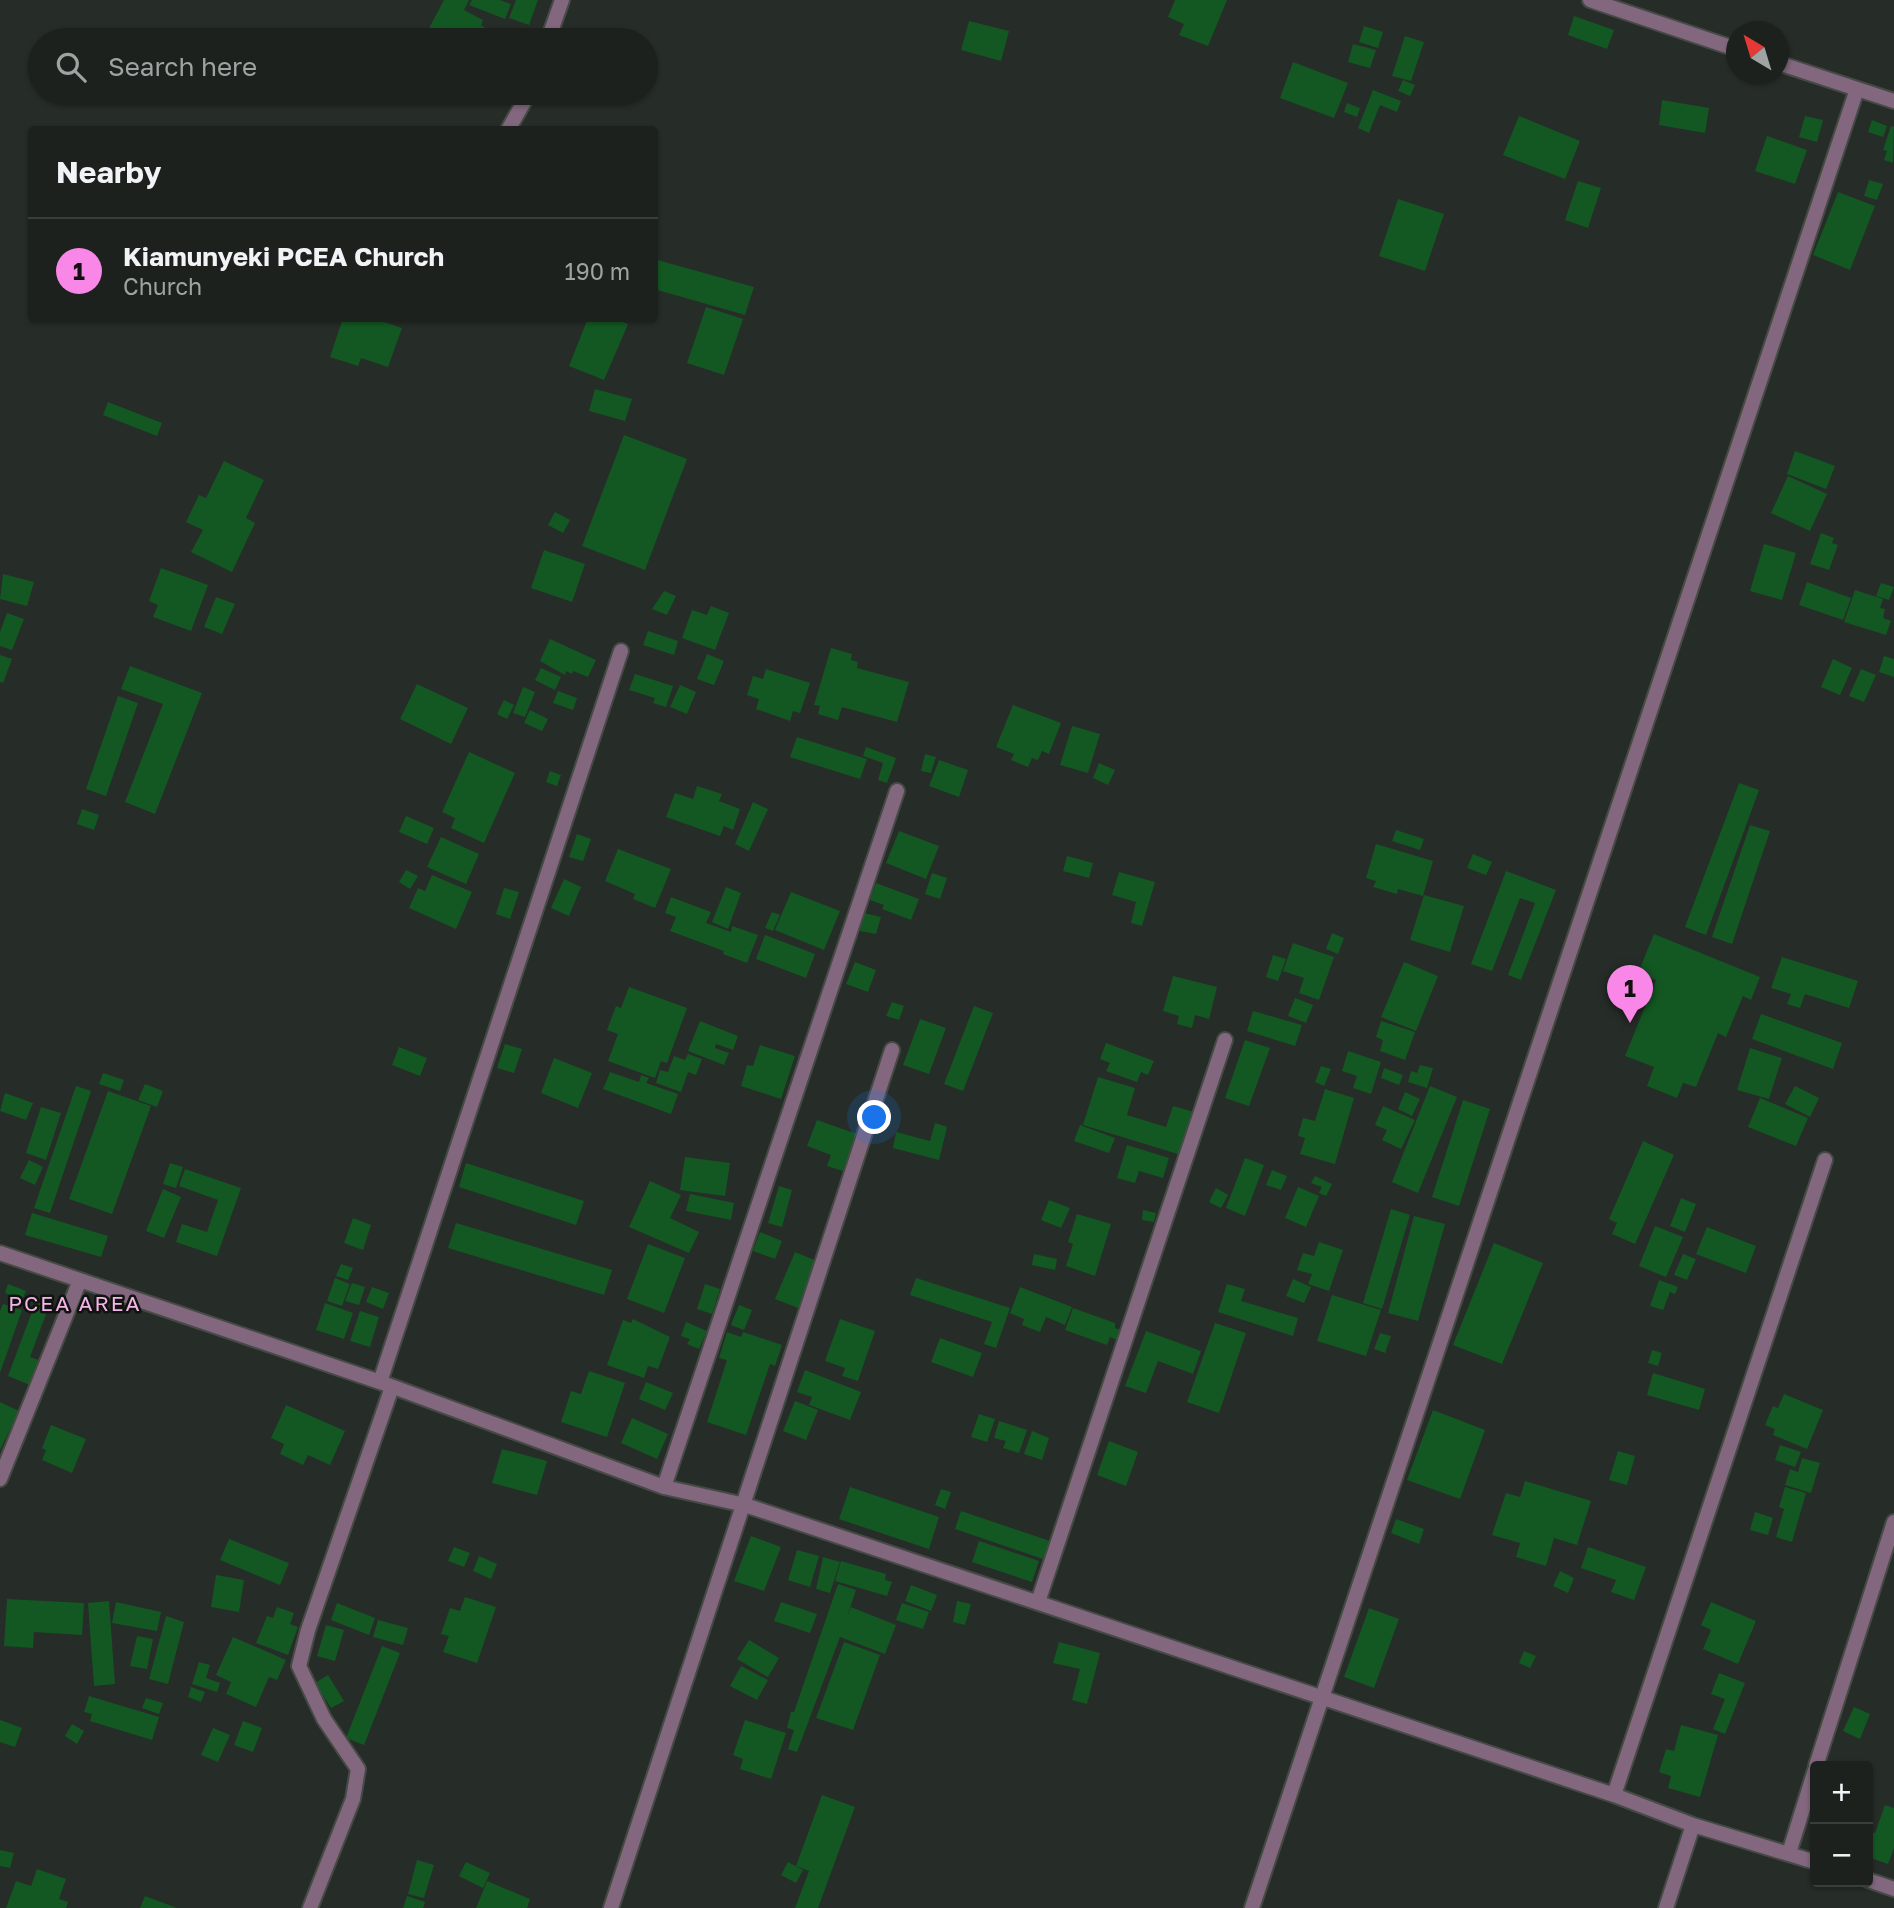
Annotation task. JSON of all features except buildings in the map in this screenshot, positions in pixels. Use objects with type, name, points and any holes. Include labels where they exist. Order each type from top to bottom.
[{"type":"street","points":[[552,28],[562,0]]},
{"type":"street","points":[[1590,0],[1726,45]]},
{"type":"street","points":[[1789,66],[1894,101]]},
{"type":"street","points":[[1252,1908],[1857,89]]},
{"type":"street","points":[[510,126],[522,105]]},
{"type":"street","points":[[310,1908],[353,1799],[358,1769],[324,1718],[299,1666],[307,1630],[621,651]]},
{"type":"street","points":[[664,1487],[897,791]]},
{"type":"street","points":[[1038,1602],[1225,1040]]},
{"type":"street","points":[[611,1908],[892,1050]]},
{"type":"street","points":[[1614,1795],[1825,1160]]},
{"type":"street","points":[[0,1253],[386,1384],[664,1487],[745,1505],[1614,1795],[1693,1825],[1810,1860]]},
{"type":"street","points":[[0,1479],[80,1280]]},
{"type":"street","points":[[1818,1761],[1894,1522]]},
{"type":"street","points":[[1789,1853],[1810,1787]]},
{"type":"street","points":[[1666,1908],[1693,1825]]},
{"type":"street","points":[[1873,1882],[1894,1889]]},
{"type":"place","name":"Kiamunyeki PCEA Church","points":[[1630,1023]]},
{"type":"district","name":"PCEA AREA","points":[[75,1303]]}]
